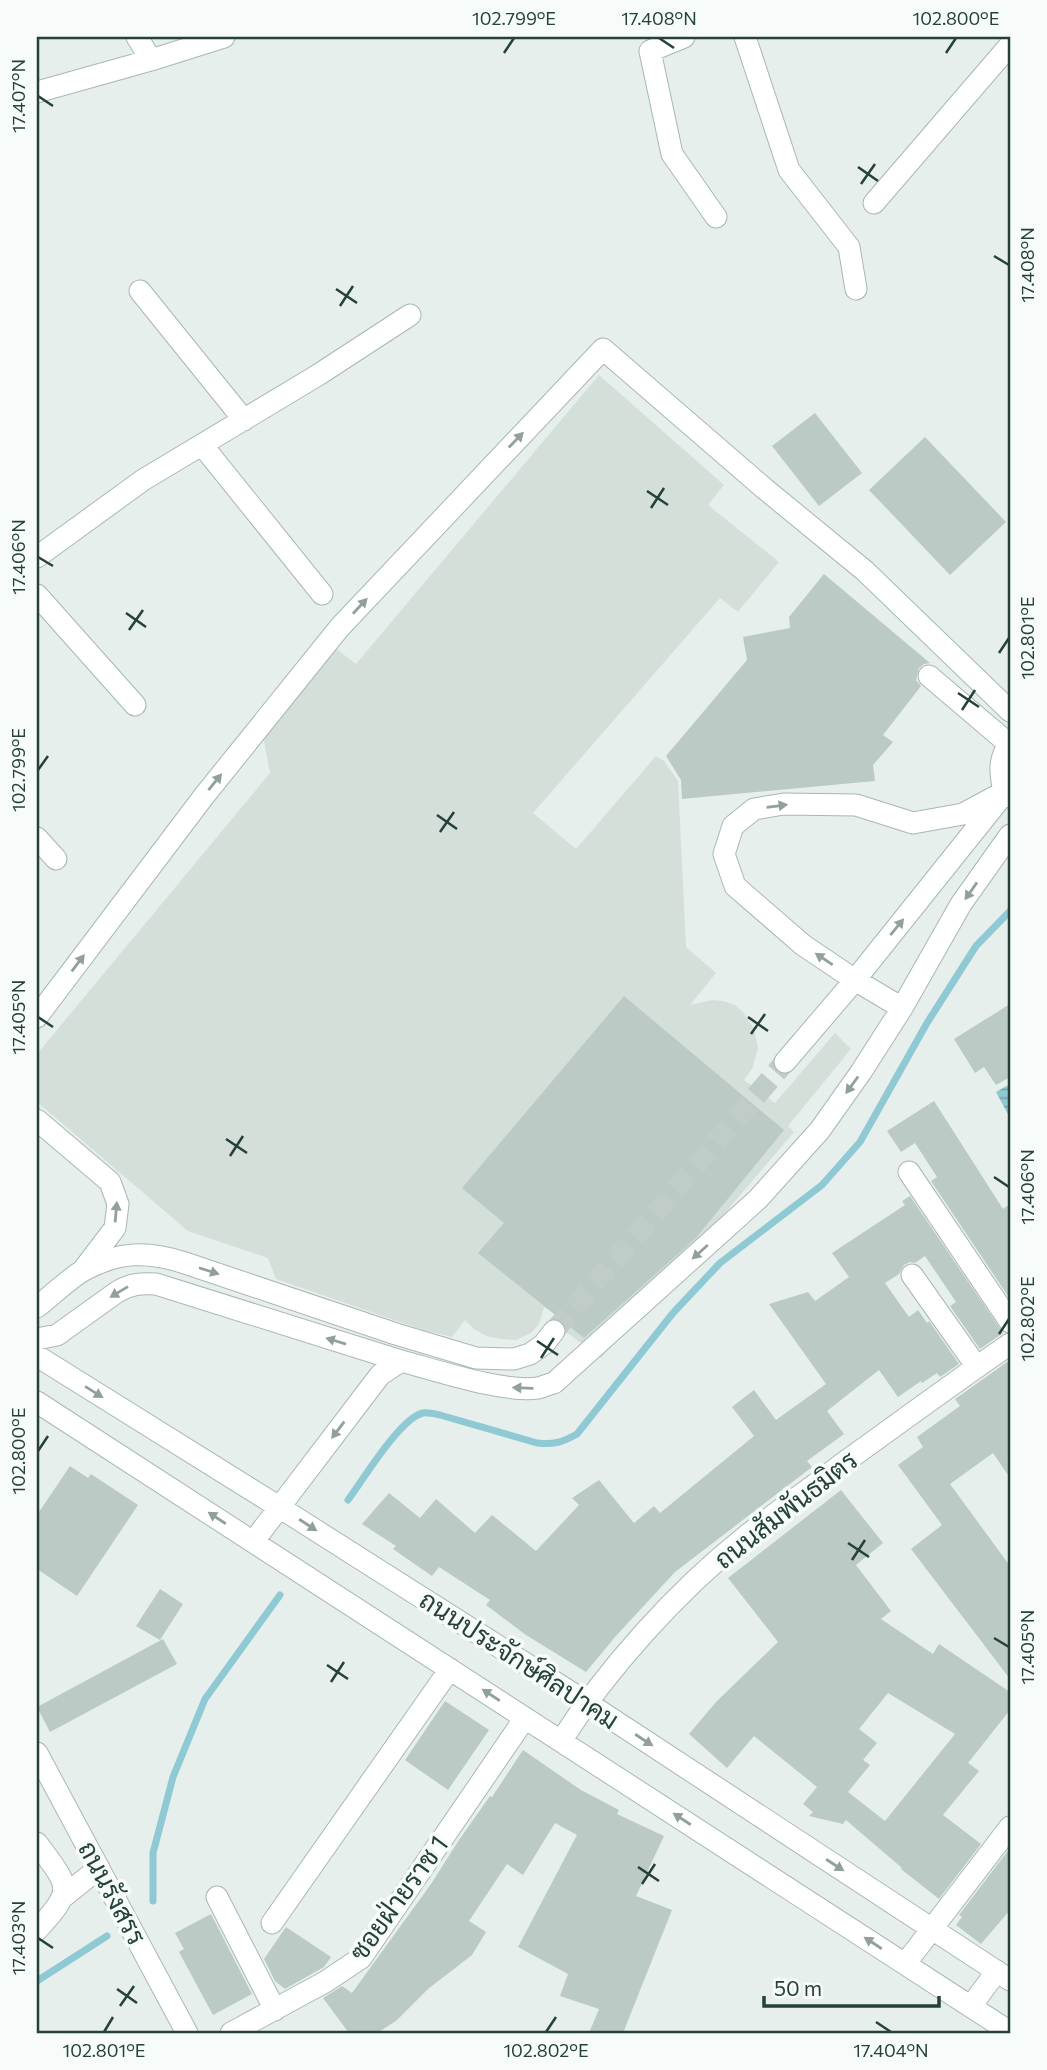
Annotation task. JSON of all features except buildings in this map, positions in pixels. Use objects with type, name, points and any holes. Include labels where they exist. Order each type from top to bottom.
[{"type":"street","points":[[136,37],[151,60]]},
{"type":"street","points":[[37,92],[224,37]]},
{"type":"street","points":[[684,37],[650,51],[673,154],[716,217]]},
{"type":"street","points":[[745,37],[789,170],[849,247],[856,289]]},
{"type":"street","points":[[874,203],[1010,45]]},
{"type":"street","points":[[140,291],[244,419]]},
{"type":"street","points":[[37,557],[143,480],[318,375],[410,315]]},
{"type":"street","points":[[37,1017],[204,796],[340,627],[603,349],[865,571],[1010,711]]},
{"type":"street","points":[[202,445],[322,594]]},
{"type":"street","points":[[37,595],[135,705]]},
{"type":"street","points":[[929,676],[1010,743],[1002,755],[1000,767],[1007,795]]},
{"type":"street","points":[[902,1008],[803,945],[735,886],[724,854],[733,827],[754,809],[784,804],[856,805],[913,822],[963,814],[1007,795]]},
{"type":"street","points":[[785,1062],[1007,795]]},
{"type":"street","points":[[37,1339],[57,1335],[127,1286],[156,1284],[401,1361],[496,1385],[521,1389],[539,1388],[554,1382],[758,1199],[820,1130],[902,1008],[961,904],[1010,835]]},
{"type":"street","points":[[37,838],[56,859]]},
{"type":"street","points":[[37,1121],[110,1182],[118,1204],[115,1228],[83,1270],[37,1307]]},
{"type":"street","points":[[909,1172],[1010,1322]]},
{"type":"street","points":[[83,1270],[119,1256],[140,1253],[164,1256],[476,1358],[514,1359],[530,1354],[544,1344],[554,1331]]},
{"type":"street","points":[[912,1275],[977,1367]]},
{"type":"street","name":"ถนนสัมพันธมิตร","points":[[561,1741],[586,1702],[681,1595],[743,1539],[1010,1345]]},
{"type":"street","name":"ถนนประจักษ์ศิลปาคม","points":[[37,1356],[586,1702],[1003,1976]]},
{"type":"street","points":[[253,1542],[380,1376],[401,1361]]},
{"type":"street","name":"ถนนประจักษ์ศิลปาคม","points":[[37,1402],[1010,2032]]},
{"type":"street","points":[[272,1923],[450,1669]]},
{"type":"street","name":"ซอยฝ่ายราช 1","points":[[231,2033],[325,1982],[361,1958],[525,1718]]},
{"type":"street","name":"ถนนรังสรร","points":[[37,1753],[187,2033]]},
{"type":"street","points":[[905,1964],[1010,1827]]},
{"type":"street","points":[[37,1843],[58,1872],[64,1886],[58,1907],[37,1930]]},
{"type":"street","points":[[63,1897],[99,1868]]},
{"type":"street","points":[[217,1897],[275,2010]]},
{"type":"street","points":[[971,2006],[1003,1976]]},
{"type":"shaded area","points":[[599,375],[724,485],[708,505],[779,562],[738,612],[720,598],[533,813],[576,849],[656,756],[664,761],[678,781],[686,947],[716,973],[690,1005],[712,1000],[723,1001],[735,1005],[743,1012],[754,1029],[758,1048],[752,1069],[744,1080],[775,1103],[835,1033],[851,1049],[788,1126],[794,1132],[601,1358],[554,1323],[554,1313],[544,1307],[539,1324],[531,1333],[516,1340],[486,1336],[465,1320],[452,1337],[423,1330],[276,1279],[268,1258],[188,1231],[37,1102],[37,1054],[270,773],[263,735],[334,647],[356,664]]},
{"type":"water","points":[[1010,1084],[1010,1118],[996,1092]]},
{"type":"waterway","points":[[348,1500],[393,1437],[414,1417],[423,1413],[440,1415],[537,1443],[558,1442],[577,1434],[673,1313],[720,1263],[822,1185],[860,1142],[927,1023],[976,946],[1010,911]]},
{"type":"waterway","points":[[153,1901],[153,1853],[173,1777],[205,1699],[280,1595]]},
{"type":"waterway","points":[[37,1981],[107,1936]]},
{"type":"tunnel","points":[[554,1331],[785,1062]]}]
